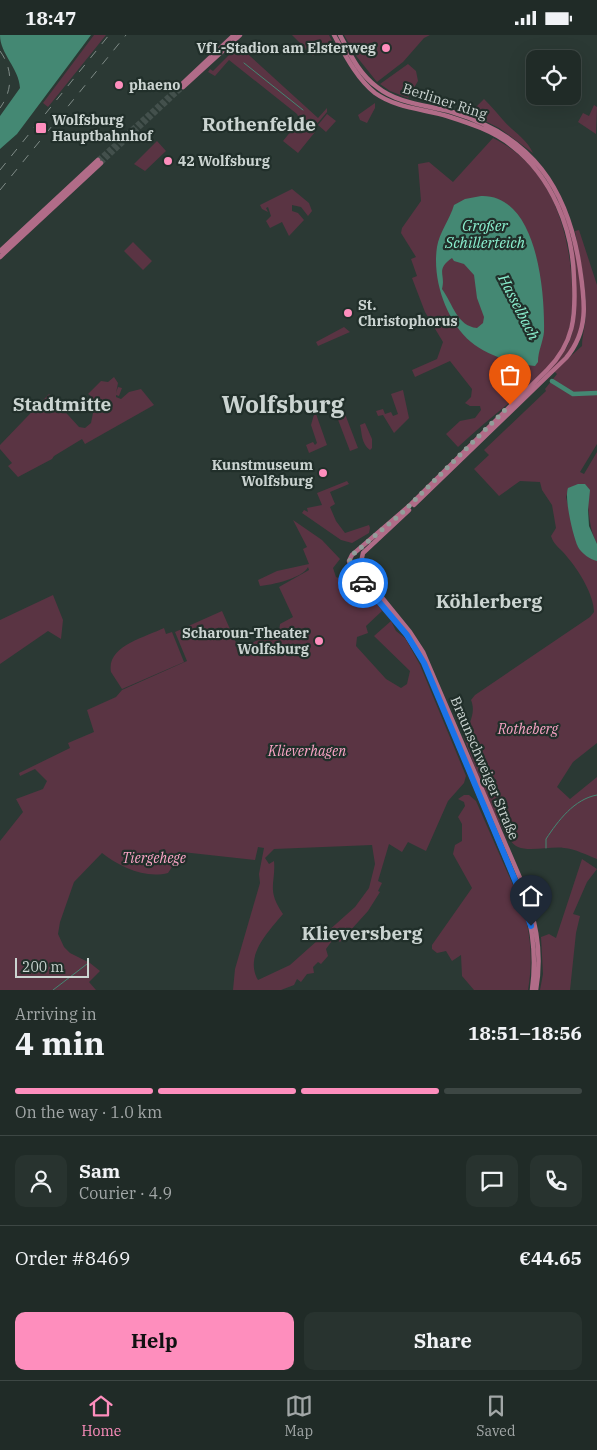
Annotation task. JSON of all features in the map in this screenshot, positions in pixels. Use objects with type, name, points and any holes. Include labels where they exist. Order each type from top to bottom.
[{"type":"main road","points":[[234,35],[182,86],[240,35]]},
{"type":"main road","name":"Berliner Ring","points":[[334,35],[355,71],[376,94],[394,103],[464,121],[502,138],[513,146],[536,170],[555,200],[568,235],[574,267],[574,309],[568,342],[557,359],[462,456]]},
{"type":"main road","name":"Berliner Ring","points":[[340,37],[361,71],[378,88],[404,101],[469,118],[506,136],[537,163],[560,196],[569,220],[578,256],[584,307],[581,334],[566,358],[462,456]]},
{"type":"main road","points":[[0,251],[100,161],[0,257]]},
{"type":"main road","name":"Braunschweiger Straße","points":[[462,456],[350,558],[350,568],[404,631],[424,663],[526,907],[534,942],[532,990]]},
{"type":"main road","name":"Braunschweiger Straße","points":[[462,456],[363,553],[360,562],[362,573],[407,628],[425,656],[520,878],[530,906],[538,941],[539,974],[536,990]]},
{"type":"green space","points":[[94,35],[106,35],[48,107],[43,103]]},
{"type":"green space","points":[[292,35],[329,35],[332,41],[313,56]]},
{"type":"green space","points":[[344,35],[430,35],[424,38],[403,62],[377,82],[357,57]]},
{"type":"green space","points":[[240,47],[318,118],[327,108],[327,112],[316,125],[315,132],[298,153],[283,141],[300,120],[297,114],[229,60],[215,76],[208,72],[210,69],[213,71],[232,52],[236,54]]},
{"type":"green space","points":[[408,64],[416,71],[418,81],[408,98],[390,91],[380,84]]},
{"type":"green space","points":[[484,99],[527,143],[533,153],[499,128],[475,116],[473,110]]},
{"type":"green space","points":[[375,103],[375,108],[367,123],[360,120],[358,115]]},
{"type":"green space","points":[[594,105],[597,107],[596,134],[578,122],[583,113],[589,116]]},
{"type":"green space","points":[[327,114],[336,121],[326,132],[318,125]]},
{"type":"green space","points":[[493,138],[513,150],[529,165],[543,182],[553,201],[567,243],[572,288],[571,315],[568,333],[562,349],[555,360],[458,447],[446,434],[460,421],[475,418],[481,410],[480,406],[470,406],[465,403],[471,397],[472,389],[450,361],[415,377],[412,370],[437,359],[443,342],[425,312],[412,278],[417,276],[411,259],[416,257],[401,233],[402,228],[421,201],[418,164],[429,162],[453,182]]},
{"type":"green space","points":[[157,141],[166,151],[145,171],[134,164]]},
{"type":"green space","points":[[292,189],[309,203],[312,211],[308,216],[301,207],[292,205],[292,211],[298,213],[304,220],[289,236],[282,222],[270,228],[266,221],[271,216],[268,207],[266,208],[268,212],[262,209],[260,205]]},
{"type":"green space","points":[[562,204],[579,267],[584,301],[584,316],[578,337],[565,356],[543,378],[568,345],[576,312],[574,275],[559,205]]},
{"type":"green space","name":"Rotheberg","points":[[579,230],[597,285],[597,444],[580,472],[584,474],[597,452],[597,544],[590,522],[584,484],[569,488],[566,497],[578,547],[597,561],[597,743],[573,762],[557,787],[570,799],[597,777],[597,859],[564,848],[534,849],[518,847],[511,841],[495,814],[463,735],[472,718],[471,700],[475,695],[590,617],[594,612],[589,591],[581,576],[552,539],[551,536],[556,528],[552,505],[542,490],[540,482],[520,481],[499,496],[474,469],[489,455],[484,450],[546,391],[545,389],[557,374],[554,371],[582,346],[586,302],[575,231]]},
{"type":"green space","points":[[133,242],[152,261],[143,270],[124,251]]},
{"type":"green space","points":[[344,327],[350,332],[318,346],[316,342]]},
{"type":"green space","points":[[114,377],[118,383],[116,393],[118,387],[122,388],[119,396],[116,395],[116,397],[121,399],[129,392],[141,389],[154,405],[85,444],[82,439],[52,459],[18,477],[8,466],[12,463],[0,449],[0,445],[49,394],[79,427],[85,428],[91,423],[93,413],[97,409],[91,396],[88,394],[101,381],[108,382]]},
{"type":"green space","points":[[403,390],[409,418],[394,433],[383,415],[378,416],[376,411],[383,409],[385,414],[391,412],[393,416],[398,414],[391,394]]},
{"type":"green space","points":[[340,401],[358,448],[350,451],[332,404]]},
{"type":"green space","points":[[315,411],[327,445],[309,453],[306,445],[313,442],[315,445],[317,443],[311,425]]},
{"type":"green space","points":[[365,423],[372,439],[372,448],[370,450],[363,441],[360,425]]},
{"type":"green space","points":[[347,481],[349,484],[330,492],[335,504],[330,507],[336,521],[345,533],[369,525],[370,528],[369,533],[352,543],[341,540],[302,513],[304,510],[308,512],[307,508],[322,505],[317,493]]},
{"type":"green space","points":[[293,520],[322,540],[340,559],[333,568],[336,577],[345,581],[356,576],[382,611],[366,626],[368,633],[357,637],[356,646],[386,679],[401,688],[407,684],[410,671],[374,636],[391,621],[396,631],[405,638],[420,665],[466,776],[464,783],[448,801],[426,851],[408,842],[402,852],[389,844],[378,881],[382,883],[378,891],[380,892],[368,911],[340,942],[334,938],[326,949],[328,956],[321,964],[318,962],[313,967],[314,973],[307,974],[301,982],[297,979],[294,985],[281,990],[233,990],[235,969],[260,883],[259,874],[264,848],[258,847],[255,860],[182,852],[168,873],[159,874],[133,871],[102,853],[74,882],[60,922],[58,934],[64,947],[70,953],[90,963],[100,971],[89,982],[96,990],[0,990],[0,841],[23,812],[16,799],[43,789],[47,781],[35,769],[20,776],[19,773],[70,748],[68,743],[94,732],[87,710],[116,697],[122,690],[187,661],[175,632],[222,611],[237,645],[247,645],[271,634],[270,631],[273,629],[275,633],[279,631],[280,624],[293,617],[279,587],[309,570],[308,567],[294,578],[279,582],[260,586],[258,580],[277,571],[309,564],[303,549],[307,547]],"holes":[[[372,845],[375,864],[369,888],[355,907],[290,965],[258,980],[254,971],[256,953],[265,936],[283,914],[273,892],[274,861],[269,864],[265,858],[274,849]]]},
{"type":"green space","points":[[53,595],[63,620],[61,639],[48,631],[0,664],[0,620]]},
{"type":"green space","points":[[164,628],[166,634],[172,632],[184,662],[122,689],[111,672],[111,663],[115,655],[138,639]]},
{"type":"green space","points":[[464,795],[469,795],[476,801],[523,908],[530,949],[528,990],[474,990],[462,976],[461,955],[452,961],[446,951],[437,953],[432,949],[432,945],[472,888],[453,854],[455,845],[462,841],[462,824],[458,817],[465,806],[464,802],[458,799]]},
{"type":"green space","points":[[582,859],[597,869],[587,882],[573,914],[580,916],[576,933],[570,990],[540,990],[543,974],[541,937],[549,934],[556,938]]},
{"type":"water","points":[[0,35],[91,35],[17,134],[0,149],[0,116],[20,88],[19,81],[3,48]]},
{"type":"water","name":"Großer Schillerteich","points":[[481,196],[500,200],[515,211],[526,227],[534,248],[539,270],[544,314],[544,332],[538,362],[535,366],[501,358],[477,347],[462,333],[448,311],[439,286],[436,259],[437,247],[454,205],[465,199]],"holes":[[[452,258],[454,261],[464,264],[474,275],[477,298],[484,317],[483,323],[477,328],[470,326],[460,319],[442,289],[442,269]]]},
{"type":"water","points":[[578,484],[585,484],[590,490],[589,526],[597,544],[597,561],[586,556],[579,549],[572,526],[567,493],[568,488]]},
{"type":"waterway","name":"Hasselbach","points":[[244,63],[303,110]]},
{"type":"waterway","name":"Hasselbach","points":[[552,381],[573,394],[597,393]]},
{"type":"waterway","points":[[546,848],[546,839],[567,812],[581,801],[597,795]]},
{"type":"waterway","points":[[53,990],[87,964]]},
{"type":"tunnel","points":[[98,160],[181,85]]},
{"type":"tunnel","points":[[101,163],[183,87]]},
{"type":"railway","points":[[0,170],[109,35]]},
{"type":"railway","points":[[0,190],[126,35]]},
{"type":"railway","points":[[0,51],[7,65],[10,79],[7,94],[0,108]]},
{"type":"way so far","points":[[363,583],[350,568],[349,561],[352,555],[402,513],[510,405]]},
{"type":"place","name":"VfL-Stadion am Elsterweg","points":[[386,48]]},
{"type":"place","name":"phaeno","points":[[119,85]]},
{"type":"place","name":"Wolfsburg Hauptbahnhof","points":[[41,128]]},
{"type":"place","name":"42 Wolfsburg","points":[[168,161]]},
{"type":"place","name":"St. Christophorus","points":[[348,313]]},
{"type":"place","name":"Kunstmuseum Wolfsburg","points":[[323,473]]},
{"type":"place","name":"Scharoun-Theater Wolfsburg","points":[[319,641]]},
{"type":"district","name":"Rothenfelde","points":[[259,124]]},
{"type":"district","name":"Stadtmitte","points":[[62,404]]},
{"type":"district","name":"Wolfsburg","points":[[283,404]]},
{"type":"district","name":"Köhlerberg","points":[[489,601]]},
{"type":"district","name":"Klieversberg","points":[[362,933]]},
{"type":"route","points":[[363,583],[407,635],[424,663],[462,758],[526,907],[531,926]]},
{"type":"park label","name":"Klieverhagen","points":[[307,751]]},
{"type":"park label","name":"Tiergehege","points":[[154,858]]}]
